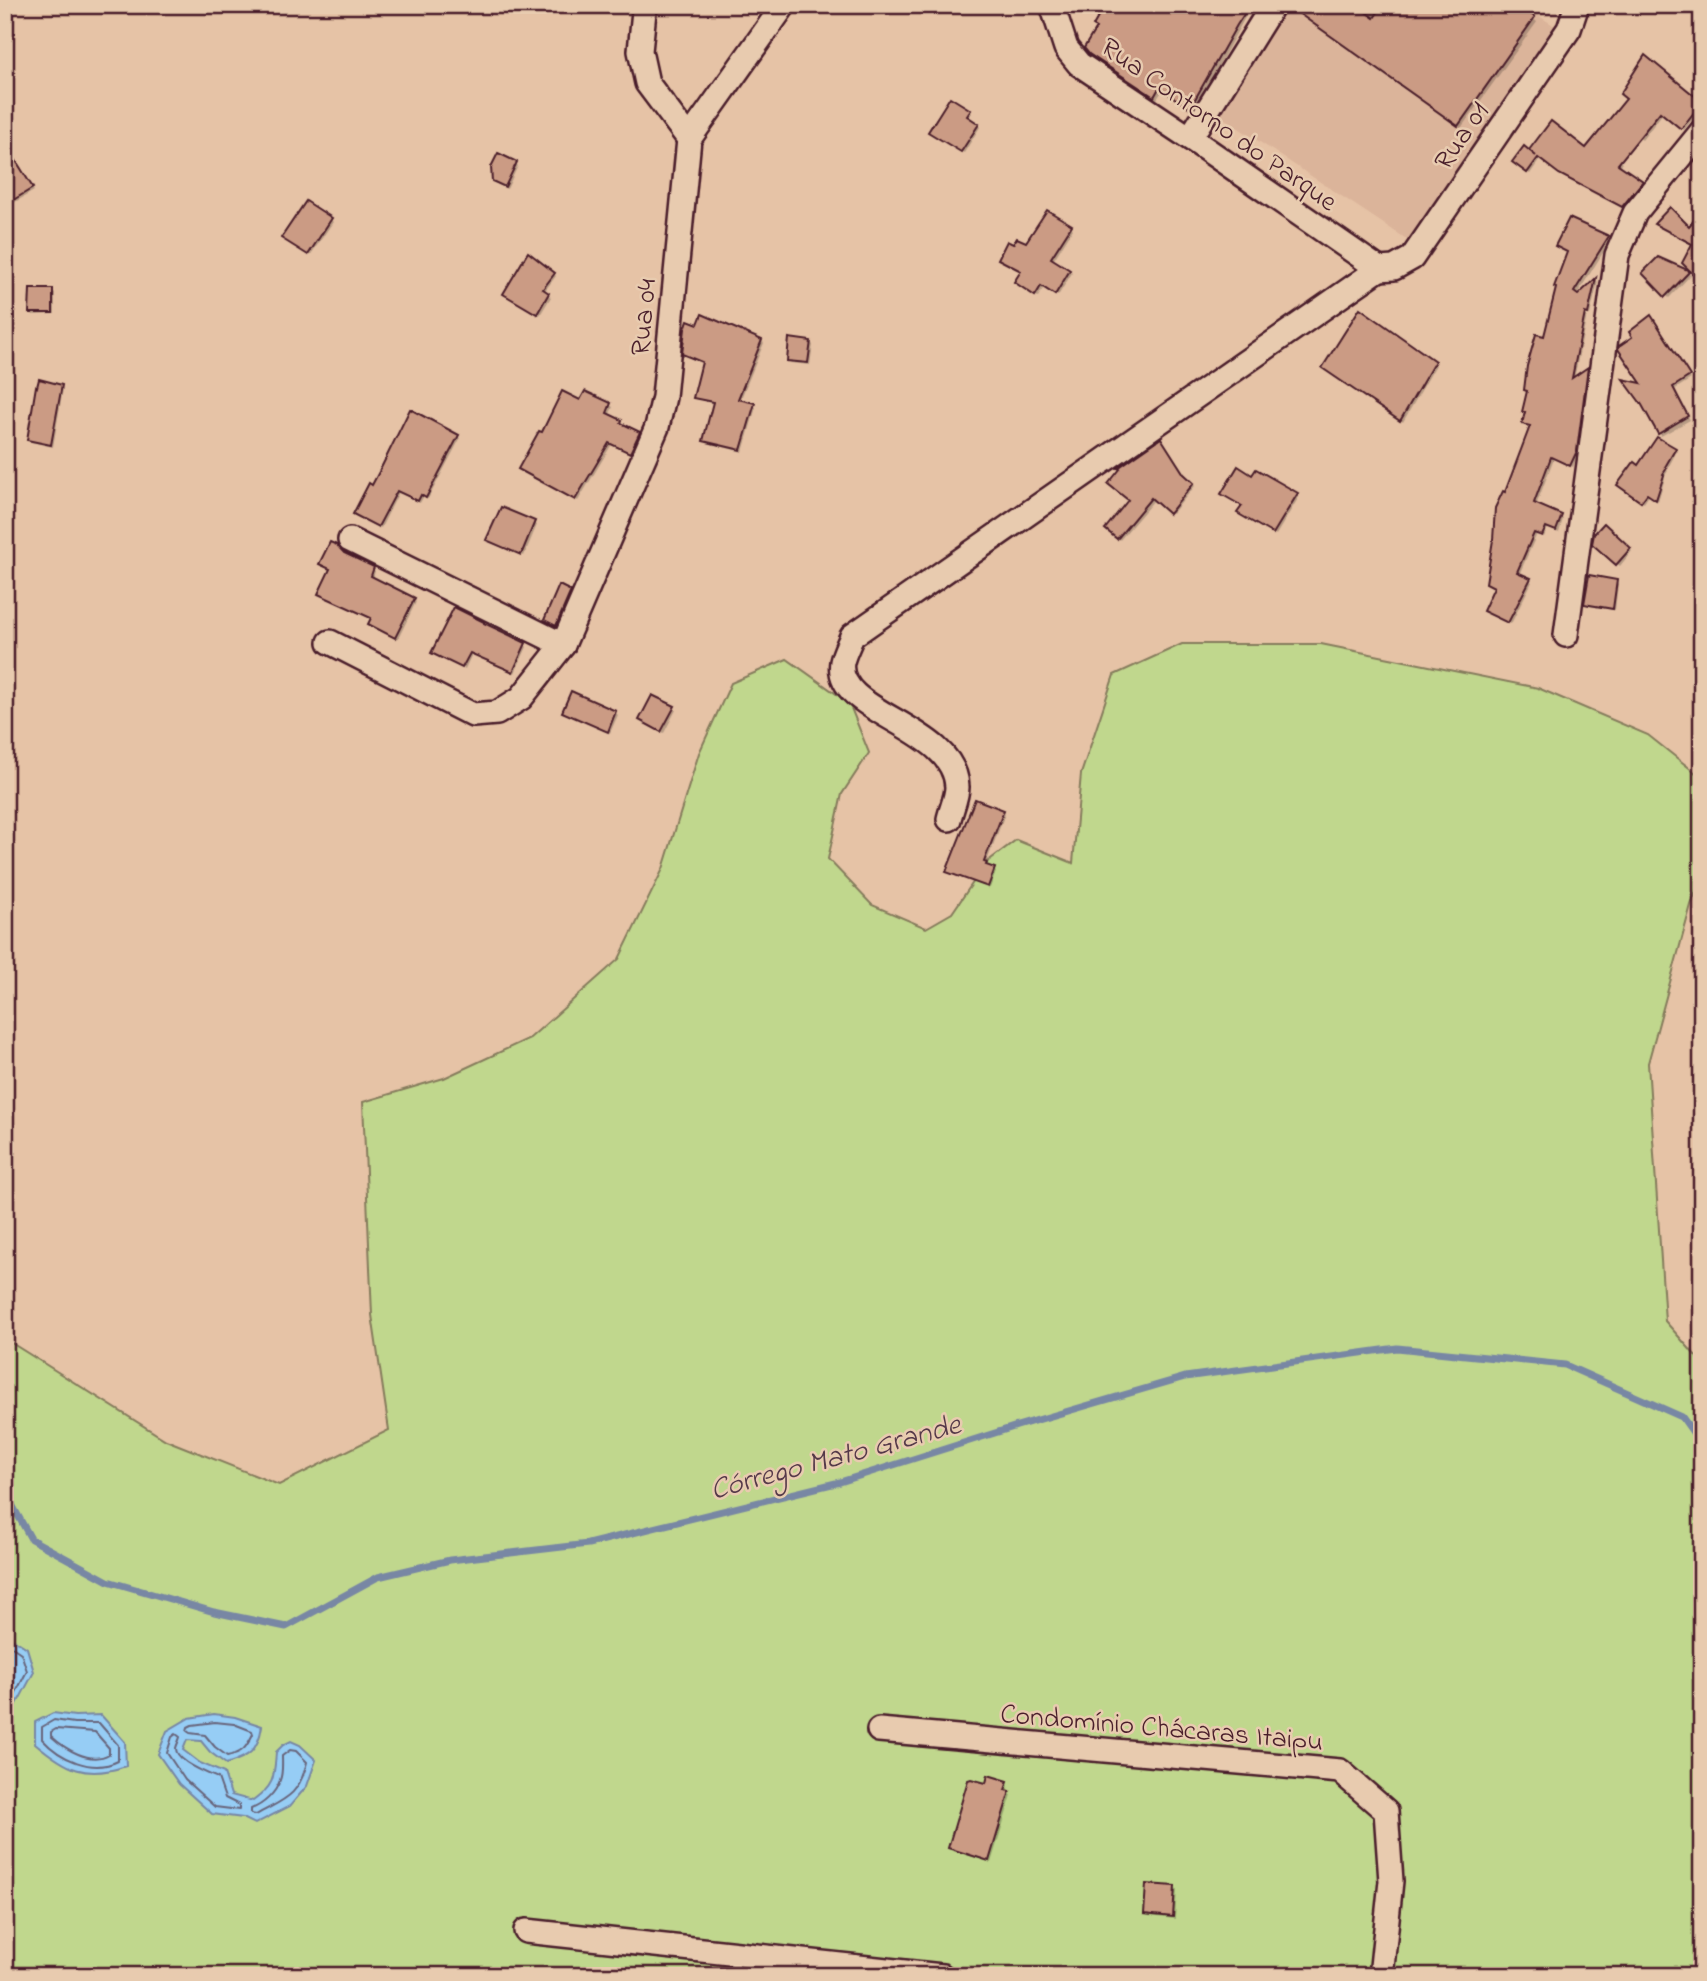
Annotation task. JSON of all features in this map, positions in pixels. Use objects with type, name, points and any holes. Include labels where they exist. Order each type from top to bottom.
[{"type":"street","points":[[647,5],[640,51],[647,83],[689,139]]},
{"type":"street","name":"Rua 04","points":[[330,642],[473,715],[497,713],[521,698],[563,645],[657,428],[664,397],[689,139],[784,5]]},
{"type":"street","name":"Rua Contorno do Parque","points":[[1052,5],[1066,48],[1079,64],[1379,269]]},
{"type":"street","points":[[1190,138],[1273,5]]},
{"type":"street","name":"Rua 01","points":[[949,819],[957,788],[952,766],[932,743],[857,697],[844,678],[842,663],[852,636],[1379,269],[1394,268],[1412,258],[1569,29],[1571,9]]},
{"type":"street","points":[[1566,635],[1616,255],[1635,213],[1702,131]]},
{"type":"street","points":[[350,540],[563,645]]},
{"type":"street","name":"Condomínio Chácaras Itaipu","points":[[879,1730],[1340,1771],[1386,1811],[1391,1881],[1381,1976]]},
{"type":"street","points":[[526,1931],[942,1976]]},
{"type":"shaded area","points":[[1285,5],[1522,5],[1561,30],[1408,240],[1216,113]]},
{"type":"green space","points":[[1182,644],[1321,644],[1538,688],[1648,735],[1702,778],[1702,875],[1691,905],[1648,1063],[1665,1321],[1702,1363],[1702,1976],[5,1976],[5,1339],[166,1440],[279,1485],[389,1430],[372,1315],[363,1102],[444,1078],[530,1038],[619,959],[663,869],[699,753],[731,683],[787,659],[849,703],[869,753],[842,794],[828,859],[872,905],[926,928],[952,913],[987,862],[1016,840],[1073,863],[1081,774],[1114,675]]},
{"type":"water","points":[[5,1634],[27,1648],[34,1672],[17,1704],[5,1717]]},
{"type":"water","points":[[53,1713],[101,1715],[125,1742],[126,1766],[87,1772],[57,1760],[35,1743],[35,1722]]},
{"type":"water","points":[[214,1714],[235,1717],[262,1726],[258,1742],[251,1752],[226,1764],[201,1741],[187,1740],[183,1750],[200,1763],[224,1773],[231,1795],[253,1801],[266,1790],[272,1780],[276,1752],[291,1741],[300,1745],[316,1760],[307,1786],[290,1806],[255,1824],[243,1818],[212,1814],[179,1784],[158,1754],[167,1731],[189,1718]]},
{"type":"building","points":[[1105,5],[1250,5],[1190,108],[1159,88],[1154,97],[1084,48]]},
{"type":"building","points":[[1287,5],[1356,5],[1374,18],[1383,5],[1518,5],[1535,17],[1458,126]]},
{"type":"building","points":[[1645,55],[1702,102],[1681,129],[1660,112],[1618,164],[1643,181],[1622,207],[1559,174],[1538,158],[1527,173],[1512,162],[1524,146],[1536,156],[1529,150],[1551,121],[1586,148],[1626,99],[1620,94]]},
{"type":"building","points":[[950,97],[971,110],[967,116],[979,124],[961,152],[928,132]]},
{"type":"building","points":[[5,143],[33,188],[5,205]]},
{"type":"building","points":[[498,153],[517,162],[505,187],[492,181],[491,167]]},
{"type":"building","points":[[306,201],[332,218],[308,255],[281,238]]},
{"type":"building","points":[[1670,207],[1689,226],[1702,211],[1702,283],[1682,263],[1692,244],[1654,224]]},
{"type":"building","points":[[1047,210],[1072,225],[1051,258],[1070,270],[1055,295],[1041,286],[1035,296],[1014,282],[1021,271],[998,259],[1007,241],[1013,244],[1017,238],[1026,242]]},
{"type":"building","points":[[1569,218],[1609,236],[1574,292],[1578,295],[1596,278],[1588,314],[1585,313],[1572,378],[1588,367],[1577,451],[1570,466],[1551,457],[1534,503],[1562,515],[1556,531],[1546,527],[1542,536],[1534,533],[1517,572],[1531,578],[1508,623],[1483,611],[1494,587],[1486,583],[1495,508],[1503,491],[1505,492],[1530,426],[1522,424],[1527,391],[1524,390],[1527,366],[1536,334],[1544,336],[1556,288],[1554,287],[1567,252],[1555,246]]},
{"type":"building","points":[[528,252],[555,273],[543,289],[549,293],[537,314],[503,294]]},
{"type":"building","points":[[1658,257],[1690,271],[1665,297],[1642,273]]},
{"type":"building","points":[[30,289],[53,289],[53,313],[29,313]]},
{"type":"building","points":[[1360,308],[1435,361],[1400,421],[1322,368]]},
{"type":"building","points":[[702,314],[762,340],[738,399],[755,403],[741,450],[703,441],[713,402],[693,398],[702,362],[682,354],[688,320],[698,324]]},
{"type":"building","points":[[1651,315],[1690,376],[1673,387],[1688,416],[1658,434],[1623,379],[1641,383],[1618,349],[1632,337],[1629,332]]},
{"type":"building","points":[[789,338],[811,341],[808,363],[787,361]]},
{"type":"building","points":[[39,379],[62,385],[51,445],[27,440]]},
{"type":"building","points":[[562,391],[580,400],[585,391],[611,403],[607,413],[640,432],[630,453],[609,443],[575,500],[518,469],[539,431],[542,432]]},
{"type":"building","points":[[410,409],[459,435],[426,498],[421,495],[418,501],[397,491],[378,527],[353,514],[369,483],[372,485]]},
{"type":"building","points":[[1657,437],[1676,448],[1665,467],[1667,468],[1656,500],[1647,494],[1641,502],[1617,485],[1634,462],[1638,465]]},
{"type":"building","points":[[1161,438],[1184,474],[1194,483],[1169,514],[1151,498],[1117,539],[1105,529],[1128,500],[1108,484],[1120,469],[1118,468]]},
{"type":"building","points":[[1238,466],[1252,475],[1256,469],[1298,493],[1273,534],[1237,513],[1242,506],[1221,494]]},
{"type":"building","points":[[501,507],[535,521],[521,555],[486,540]]},
{"type":"building","points":[[1604,523],[1631,548],[1616,565],[1592,544],[1594,534]]},
{"type":"building","points":[[330,542],[344,553],[374,567],[371,576],[415,598],[395,638],[368,624],[371,618],[318,594],[330,569],[319,564]]},
{"type":"building","points":[[1589,575],[1617,580],[1613,609],[1584,604]]},
{"type":"building","points":[[559,585],[571,591],[556,626],[544,620]]},
{"type":"building","points":[[454,607],[526,643],[513,672],[470,653],[462,668],[431,653]]},
{"type":"building","points":[[571,691],[616,711],[608,732],[562,712]]},
{"type":"building","points":[[652,695],[675,706],[661,732],[639,720]]},
{"type":"building","points":[[975,799],[1004,810],[984,862],[995,868],[988,887],[946,872]]},
{"type":"building","points":[[988,1775],[1008,1781],[1005,1790],[1010,1791],[989,1861],[948,1848],[968,1780],[986,1783]]},
{"type":"building","points":[[1146,1884],[1175,1886],[1173,1917],[1144,1914]]},
{"type":"waterway","name":"Córrego Mato Grande","points":[[5,1492],[31,1539],[108,1581],[214,1612],[286,1627],[378,1577],[450,1560],[588,1544],[840,1482],[1185,1377],[1397,1348],[1565,1365],[1682,1417],[1702,1445]]}]
